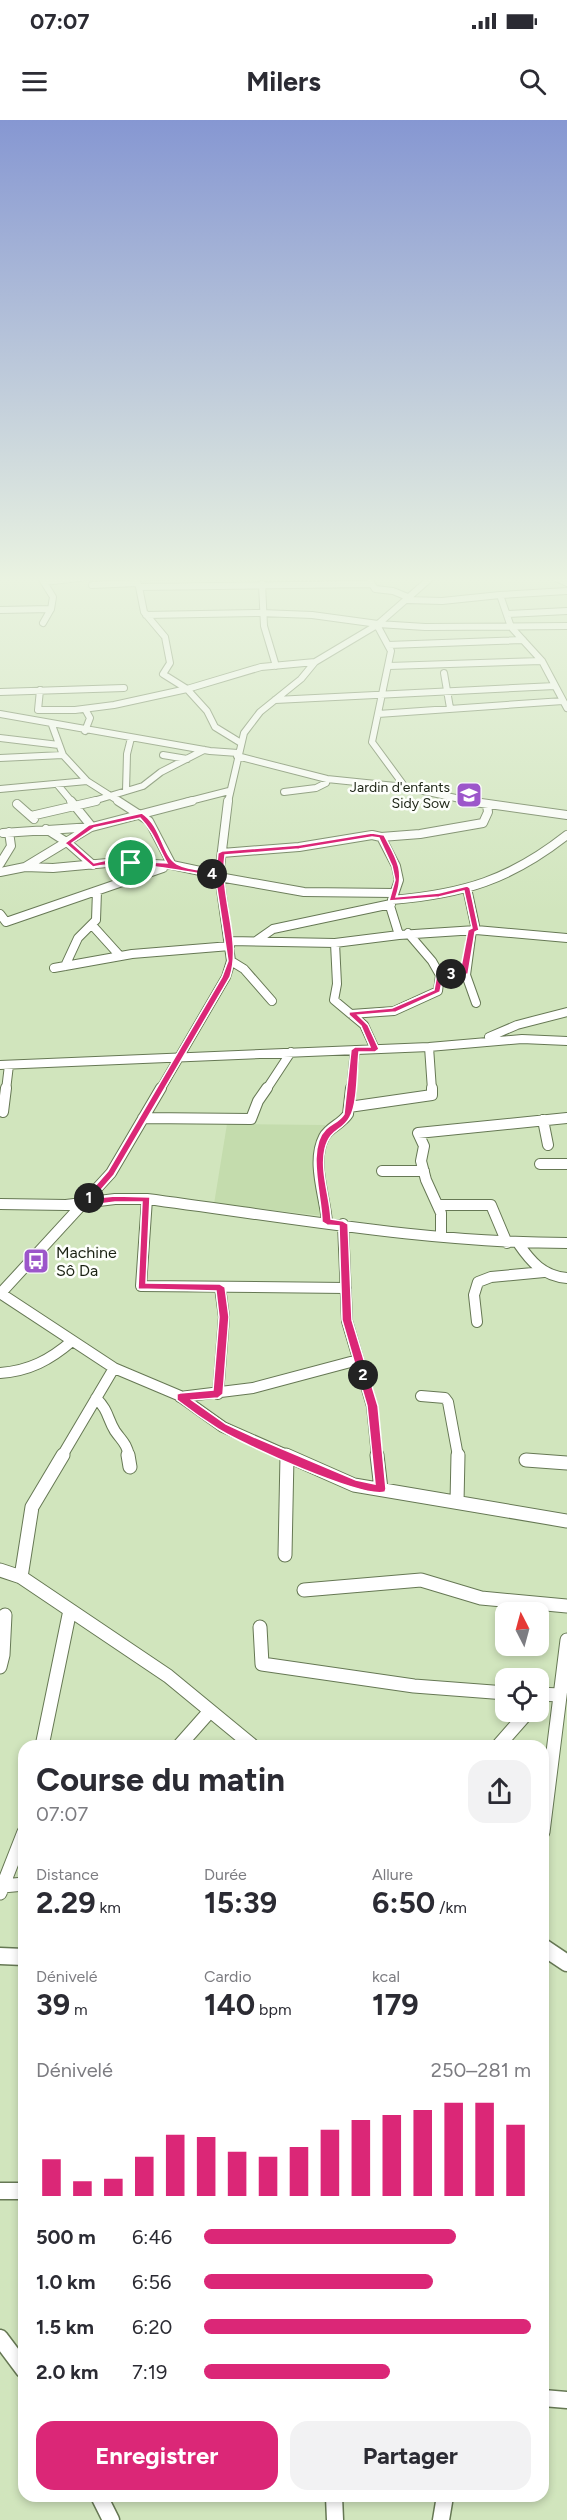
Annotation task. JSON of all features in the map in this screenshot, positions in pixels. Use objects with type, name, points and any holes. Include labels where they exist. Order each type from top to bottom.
[{"type":"street","points":[[0,692],[124,688]]},
{"type":"street","points":[[40,690],[38,710],[75,710],[114,705],[191,688]]},
{"type":"street","points":[[289,688],[255,718],[237,754],[229,791],[219,876],[231,961],[226,977],[111,1173],[0,1293],[114,1368],[180,1397],[223,1427],[354,1485],[567,1521]]},
{"type":"street","points":[[383,688],[372,742],[405,787]]},
{"type":"street","points":[[446,688],[450,708]]},
{"type":"street","points":[[274,700],[519,688]]},
{"type":"street","points":[[556,688],[567,708]]},
{"type":"street","points":[[75,710],[78,689]]},
{"type":"street","points":[[187,689],[207,711],[215,727],[241,742]]},
{"type":"street","points":[[378,714],[562,701]]},
{"type":"street","points":[[85,709],[90,718],[85,731]]},
{"type":"street","points":[[41,722],[42,710]]},
{"type":"street","points":[[0,714],[85,731],[237,754],[327,779],[405,787],[487,805],[567,815]]},
{"type":"street","points":[[52,724],[63,754],[87,781],[142,815],[155,830],[172,865]]},
{"type":"street","points":[[0,738],[59,745]]},
{"type":"street","points":[[126,791],[126,764],[131,738]]},
{"type":"street","points":[[31,816],[143,786],[161,772],[204,750]]},
{"type":"street","points":[[0,758],[63,754]]},
{"type":"street","points":[[163,755],[188,759]]},
{"type":"street","points":[[284,792],[316,788],[327,783],[327,779]]},
{"type":"street","points":[[0,789],[87,781]]},
{"type":"street","points":[[57,784],[92,827]]},
{"type":"street","points":[[0,864],[11,846],[6,832],[92,827],[229,791]]},
{"type":"street","points":[[17,804],[45,829],[68,843],[93,865]]},
{"type":"street","points":[[222,853],[261,852],[372,835],[381,837],[420,834],[483,823],[489,812],[487,805]]},
{"type":"street","points":[[25,867],[92,827]]},
{"type":"street","points":[[255,941],[273,929],[392,899],[439,895],[467,888],[512,870],[550,849],[567,835]]},
{"type":"street","points":[[351,1014],[393,1011],[438,991],[440,975],[432,961],[403,934],[392,899],[399,880],[396,866],[381,837]]},
{"type":"street","points":[[0,872],[25,867],[118,862],[172,865],[304,892],[356,894],[392,899]]},
{"type":"street","points":[[0,914],[6,922],[41,913],[130,878],[172,865]]},
{"type":"street","points":[[467,888],[474,930],[464,974],[476,1003]]},
{"type":"street","points":[[65,966],[72,947],[92,925],[98,912],[97,891]]},
{"type":"street","points":[[92,925],[120,956]]},
{"type":"street","points":[[54,968],[120,956],[255,941],[335,943],[403,934],[474,930],[567,938]]},
{"type":"street","points":[[335,943],[337,984],[334,1000],[364,1025],[375,1049]]},
{"type":"street","points":[[231,961],[244,969],[272,1001]]},
{"type":"street","points":[[440,975],[464,974]]},
{"type":"street","points":[[480,1041],[518,1025],[567,1012]]},
{"type":"street","points":[[3,1112],[4,1065],[429,1047],[522,1039],[567,1041]]},
{"type":"street","points":[[349,1107],[432,1095],[429,1047]]},
{"type":"street","points":[[327,1222],[326,1200],[320,1171],[322,1142],[328,1131],[345,1120],[349,1107],[355,1050]]},
{"type":"street","points":[[143,1118],[250,1119],[258,1101],[291,1052]]},
{"type":"street","points":[[441,1237],[443,1224],[439,1205],[424,1171],[421,1154],[424,1146],[418,1135],[420,1131],[567,1118]]},
{"type":"street","points":[[543,1120],[548,1145]]},
{"type":"street","points":[[540,1164],[567,1164]]},
{"type":"street","points":[[382,1171],[424,1171]]},
{"type":"street","points":[[0,1204],[29,1206],[115,1199],[147,1199],[441,1237],[507,1243],[567,1243]]},
{"type":"street","points":[[147,1199],[141,1286],[346,1288]]},
{"type":"street","points":[[439,1205],[490,1205],[507,1243]]},
{"type":"street","points":[[343,1224],[347,1320],[372,1406],[381,1489]]},
{"type":"street","points":[[518,1243],[532,1264],[544,1272],[567,1278]]},
{"type":"street","points":[[477,1322],[474,1295],[478,1282],[491,1277],[544,1272]]},
{"type":"street","points":[[218,1394],[224,1317],[220,1287]]},
{"type":"street","points":[[0,1373],[18,1372],[38,1365],[53,1357],[72,1341]]},
{"type":"street","points":[[180,1397],[253,1388],[358,1360]]},
{"type":"street","points":[[21,1577],[32,1507],[114,1368]]},
{"type":"street","points":[[421,1396],[445,1398],[448,1402],[458,1457],[457,1502]]},
{"type":"street","points":[[96,1398],[106,1408],[115,1431],[127,1445],[130,1467]]},
{"type":"street","points":[[285,1556],[287,1456]]},
{"type":"street","points":[[526,1460],[567,1463]]},
{"type":"street","points":[[0,1570],[21,1577],[168,1676],[243,1740]]},
{"type":"street","points":[[303,1590],[421,1580],[482,1598],[567,1606]]},
{"type":"street","points":[[43,1740],[70,1610]]},
{"type":"street","points":[[0,1666],[5,1615]]},
{"type":"street","points":[[260,1627],[262,1664],[366,1680],[468,1692],[495,1693]]},
{"type":"street","points":[[549,1784],[567,1640]]},
{"type":"street","points":[[549,1696],[560,1695]]},
{"type":"street","points":[[184,1740],[210,1712]]},
{"type":"street","points":[[503,1740],[519,1722]]},
{"type":"street","points":[[2,1889],[18,1848]]},
{"type":"street","points":[[2,1889],[18,1885]]},
{"type":"street","points":[[549,1951],[567,1963]]},
{"type":"street","points":[[0,1956],[18,1957]]},
{"type":"street","points":[[0,2191],[18,2191]]},
{"type":"street","points":[[0,2338],[18,2360]]},
{"type":"street","points":[[549,2398],[567,2400]]},
{"type":"street","points":[[102,2502],[111,2520]]},
{"type":"street","points":[[334,2502],[335,2520]]},
{"type":"street","points":[[441,2520],[444,2502]]},
{"type":"shaded area","points":[[227,1124],[325,1125],[325,1216],[214,1204]]},
{"type":"place","name":"Jardin d'enfants Sidy Sow","points":[[469,795]]},
{"type":"place","name":"Machine Sô Da","points":[[36,1261]]},
{"type":"route","points":[[131,863],[107,862],[93,865],[68,843],[92,827],[142,815],[155,830],[172,865],[189,870],[219,874],[222,853],[261,852],[372,835],[381,837],[396,866],[399,880],[392,900],[439,895],[467,888],[476,930],[472,930],[464,974],[440,975],[438,991],[393,1011],[351,1014],[364,1025],[375,1049],[355,1050],[348,1114],[343,1122],[335,1125],[324,1137],[319,1161],[326,1200],[327,1222],[343,1224],[347,1320],[372,1406],[381,1489],[354,1485],[250,1440],[223,1427],[180,1397],[218,1394],[224,1317],[220,1287],[141,1286],[147,1199],[115,1199],[85,1203],[111,1173],[226,977],[231,961],[219,874],[172,865],[131,863]]}]
